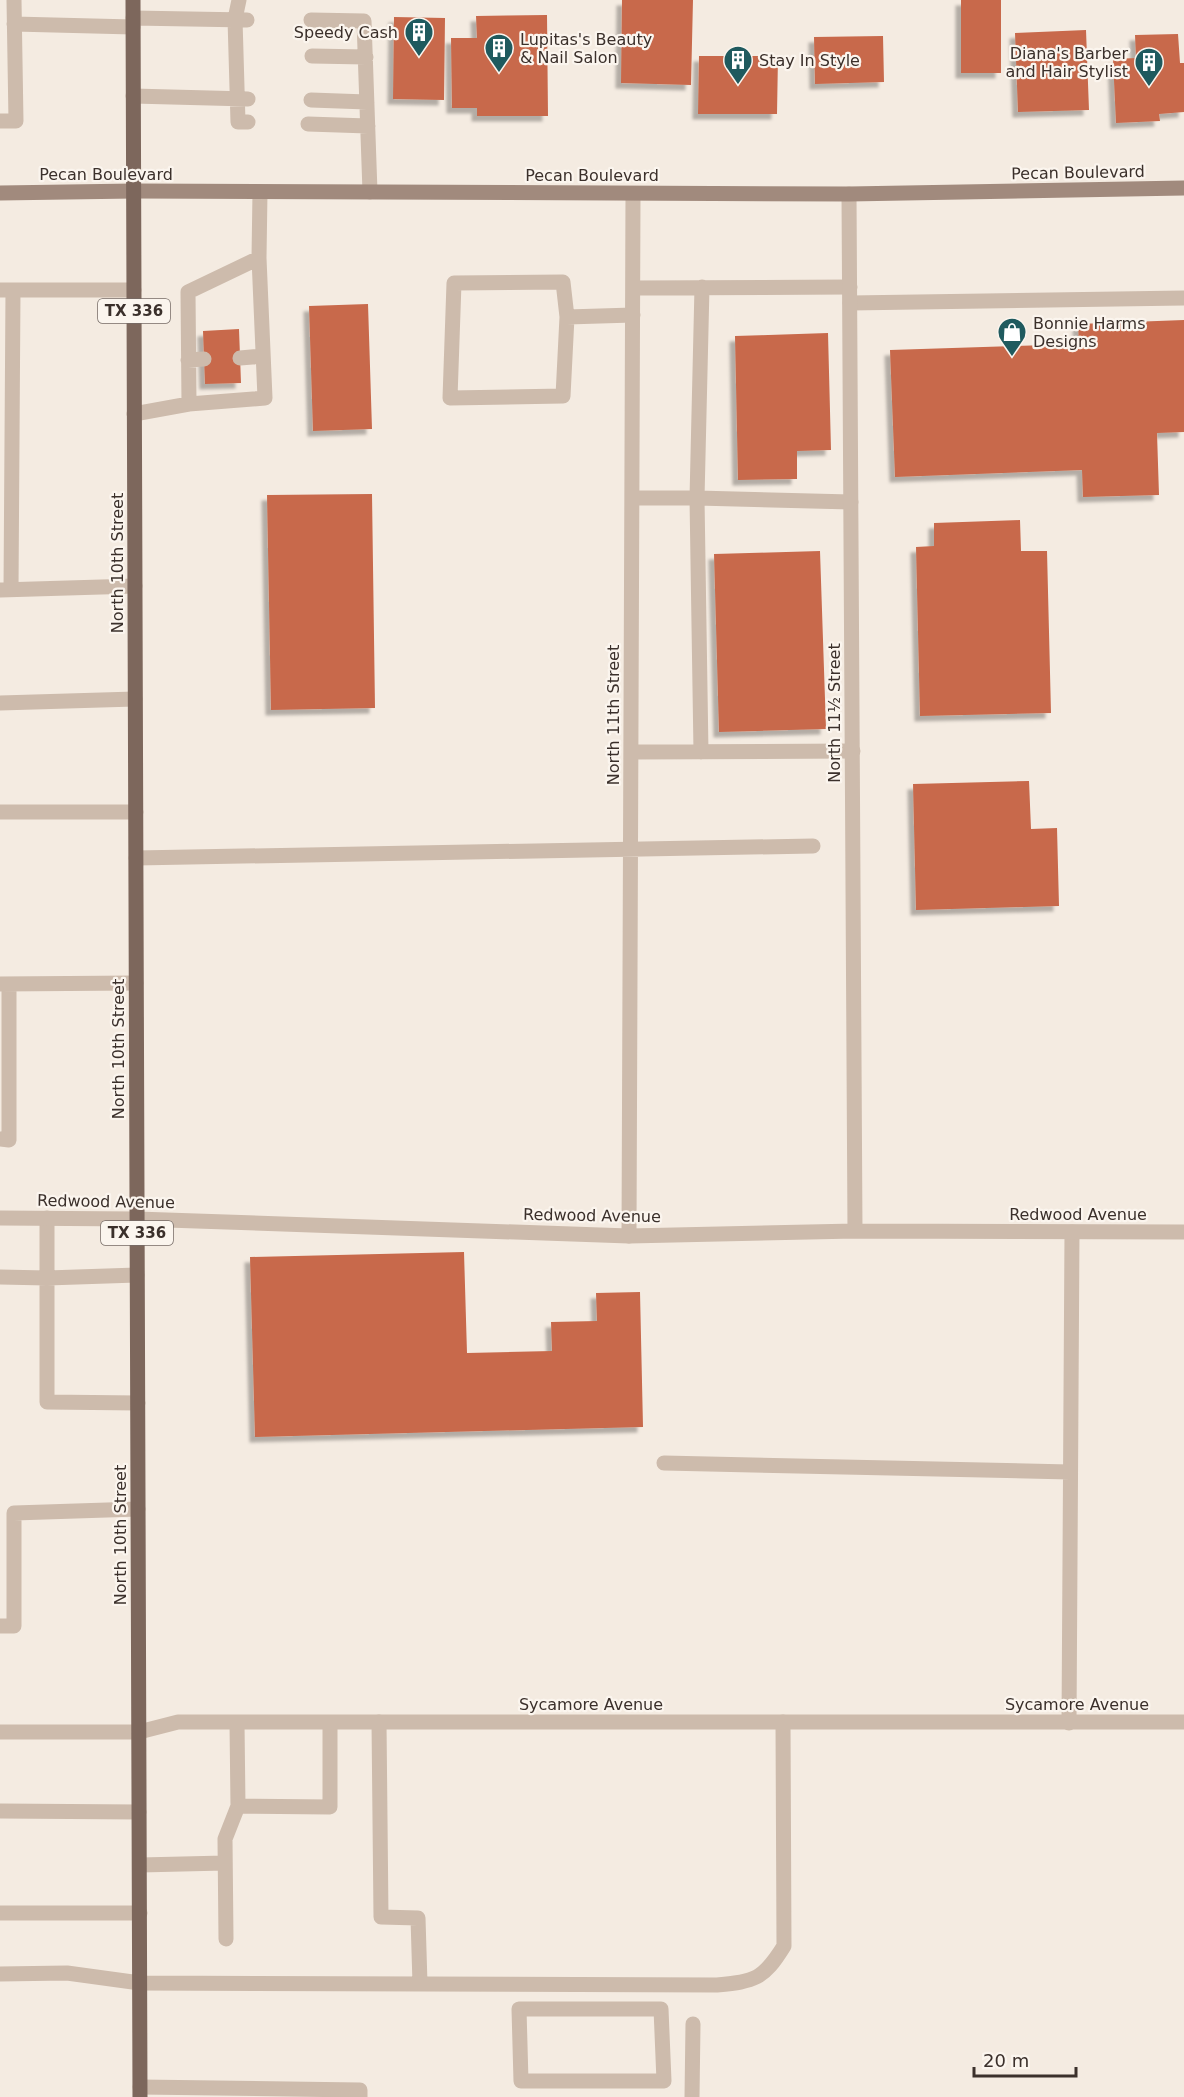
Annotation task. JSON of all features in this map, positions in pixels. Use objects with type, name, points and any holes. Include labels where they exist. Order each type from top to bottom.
[{"type":"main road","name":"North 10th Street","points":[[133,0],[140,2092]]},
{"type":"main road","name":"Pecan Boulevard","points":[[0,193],[134,191],[849,194],[1184,188]]},
{"type":"street","points":[[0,121],[16,121],[14,0]]},
{"type":"street","points":[[238,0],[241,20],[243,99],[237,122],[248,122]]},
{"type":"street","points":[[14,24],[241,20]]},
{"type":"street","points":[[311,21],[364,21],[370,192]]},
{"type":"street","points":[[312,56],[366,57]]},
{"type":"street","points":[[134,96],[243,99]]},
{"type":"street","points":[[311,100],[367,102]]},
{"type":"street","points":[[308,124],[368,126]]},
{"type":"street","points":[[134,414],[189,404],[265,398],[259,258],[260,192]]},
{"type":"street","name":"North 11th Street","points":[[629,1236],[633,194]]},
{"type":"street","name":"North 11½ Street","points":[[849,194],[855,1232]]},
{"type":"street","points":[[189,404],[188,291],[259,258]]},
{"type":"street","points":[[563,282],[567,317],[563,396],[450,398],[454,283],[563,282]]},
{"type":"street","points":[[701,752],[697,498],[702,287]]},
{"type":"street","points":[[633,288],[850,287]]},
{"type":"street","points":[[134,291],[6,290],[5,590],[135,586]]},
{"type":"street","points":[[850,303],[1184,298]]},
{"type":"street","points":[[567,317],[633,315]]},
{"type":"street","points":[[240,358],[263,356]]},
{"type":"street","points":[[188,360],[204,359]]},
{"type":"street","points":[[632,498],[851,502]]},
{"type":"street","points":[[0,702],[135,699]]},
{"type":"street","points":[[631,752],[853,751]]},
{"type":"street","points":[[0,812],[136,812]]},
{"type":"street","points":[[136,858],[813,846]]},
{"type":"street","points":[[0,1139],[9,1140],[4,984],[136,983]]},
{"type":"street","name":"Redwood Avenue","points":[[0,1218],[137,1219],[629,1236],[855,1232],[1184,1232]]},
{"type":"street","points":[[47,1218],[47,1402],[138,1403]]},
{"type":"street","points":[[1069,1722],[1072,1232]]},
{"type":"street","points":[[0,1277],[137,1275]]},
{"type":"street","points":[[664,1463],[1070,1472]]},
{"type":"street","points":[[0,1626],[14,1626],[14,1513],[138,1509]]},
{"type":"street","name":"Sycamore Avenue","points":[[0,1732],[139,1732],[178,1722],[1184,1722]]},
{"type":"street","points":[[226,1940],[225,1839],[238,1806],[237,1722]]},
{"type":"street","points":[[379,1722],[381,1917],[418,1918],[420,1984]]},
{"type":"street","points":[[0,1974],[67,1973],[140,1983],[717,1985],[757,1979],[773,1964],[784,1946],[783,1722]]},
{"type":"street","points":[[238,1806],[330,1807],[330,1723]]},
{"type":"street","points":[[0,1811],[139,1812]]},
{"type":"street","points":[[140,1865],[225,1863]]},
{"type":"street","points":[[0,1913],[140,1913]]},
{"type":"street","points":[[604,1985],[605,2009]]},
{"type":"street","points":[[661,2008],[664,2081],[581,2081],[521,2081],[519,2009],[661,2008]]},
{"type":"street","points":[[692,2097],[693,2024]]},
{"type":"street","points":[[581,2081],[581,2097]]},
{"type":"street","points":[[140,2092],[360,2090],[360,2097]]},
{"type":"building","points":[[622,0],[693,0],[691,85],[621,83]]},
{"type":"building","points":[[961,0],[1001,0],[1001,73],[961,73]]},
{"type":"building","name":"Lupitas's Beauty & Nail Salon","points":[[547,15],[548,116],[477,116],[477,108],[452,108],[451,38],[477,38],[476,16]]},
{"type":"building","name":"Speedy Cash","points":[[394,17],[445,18],[444,100],[393,99]]},
{"type":"building","points":[[1086,30],[1089,110],[1018,112],[1015,33]]},
{"type":"building","name":"Diana's Barber and Hair Stylist","points":[[1178,34],[1180,63],[1184,63],[1184,112],[1159,114],[1160,121],[1116,123],[1113,59],[1136,58],[1135,35]]},
{"type":"building","points":[[883,36],[884,82],[815,84],[814,37]]},
{"type":"building","name":"Stay In Style","points":[[699,56],[778,56],[777,114],[698,114]]},
{"type":"building","points":[[368,304],[372,429],[313,431],[309,306]]},
{"type":"building","points":[[1184,320],[1184,432],[1157,433],[1159,495],[1083,497],[1082,470],[895,477],[890,350],[1079,344],[1078,324]]},
{"type":"building","points":[[239,329],[241,383],[205,384],[203,331]]},
{"type":"building","points":[[828,333],[831,450],[797,451],[797,479],[738,480],[735,336]]},
{"type":"building","points":[[372,494],[375,708],[271,710],[267,495]]},
{"type":"building","points":[[1020,520],[1021,551],[1047,551],[1051,713],[920,716],[916,547],[934,546],[934,523]]},
{"type":"building","points":[[820,551],[826,729],[719,732],[714,554]]},
{"type":"building","points":[[1029,781],[1031,829],[1057,828],[1059,906],[916,910],[913,784]]},
{"type":"building","points":[[464,1252],[467,1353],[552,1351],[551,1322],[597,1321],[596,1293],[640,1292],[643,1427],[255,1437],[250,1257]]},
{"type":"place","name":"Speedy Cash","points":[[419,58]]},
{"type":"place","name":"Lupitas's Beauty & Nail Salon","points":[[499,74]]},
{"type":"place","name":"Stay In Style","points":[[738,86]]},
{"type":"place","name":"Diana's Barber and Hair Stylist","points":[[1149,88]]},
{"type":"place","name":"Bonnie Harms Designs","points":[[1012,358]]}]
